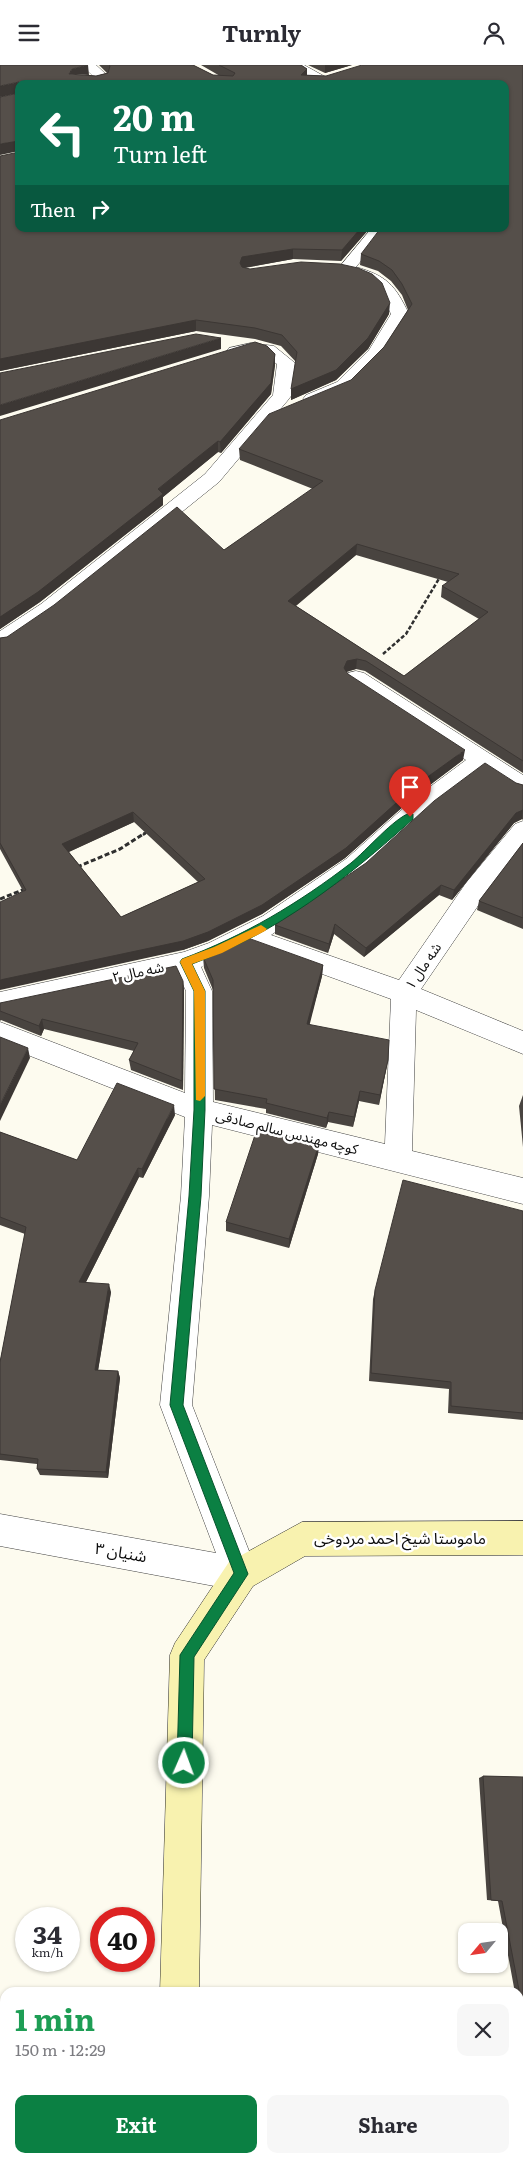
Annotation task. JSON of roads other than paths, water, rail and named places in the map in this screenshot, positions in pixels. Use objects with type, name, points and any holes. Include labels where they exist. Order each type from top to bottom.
[{"type":"street","points":[[88,65],[102,78],[94,80]]},
{"type":"street","points":[[293,65],[324,80],[340,75]]},
{"type":"street","points":[[260,420],[343,386],[376,353],[400,314],[388,287],[372,276],[337,268],[376,232]]},
{"type":"street","points":[[0,641],[48,609],[212,478],[282,396],[286,363],[274,351],[255,346],[222,350]]},
{"type":"street","points":[[356,678],[523,786]]},
{"type":"street","name":"شه مال ۲","points":[[0,1003],[186,962],[218,950],[247,936],[272,923],[355,865],[423,804],[484,759]]},
{"type":"street","name":"شه مال ۱","points":[[398,1160],[404,993],[475,890],[523,830]]},
{"type":"street","points":[[247,936],[404,993],[523,1043]]},
{"type":"street","points":[[186,962],[199,991],[200,1110],[195,1196],[176,1405],[241,1574]]},
{"type":"street","name":"کوچه مهندس سالم صادقی","points":[[0,1033],[200,1110],[523,1191]]},
{"type":"street","name":"شنیان ۳","points":[[0,1530],[241,1574]]},
{"type":"street","name":"ماموستا شیخ احمد مردوخی","points":[[179,1987],[187,1655],[241,1574],[302,1539],[523,1538]]}]
